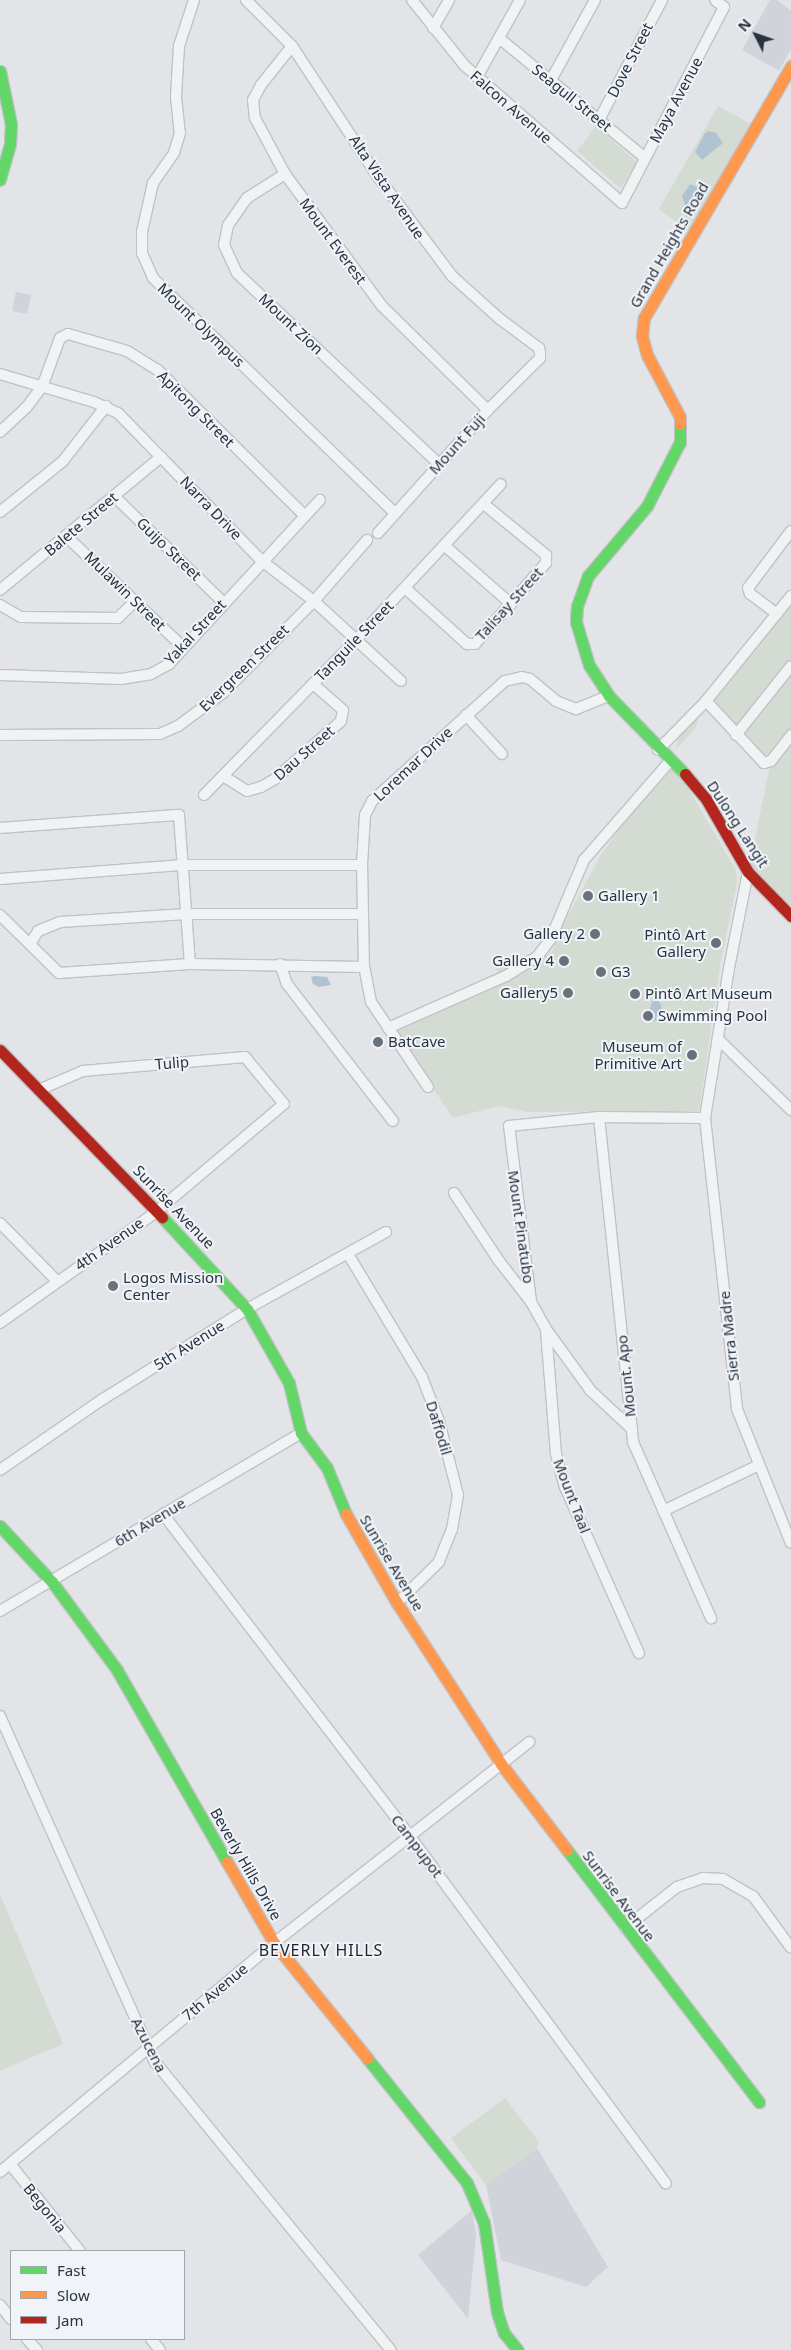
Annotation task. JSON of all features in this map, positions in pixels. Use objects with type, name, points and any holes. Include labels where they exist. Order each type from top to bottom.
[{"type":"street","name":"Mount Olympus","points":[[194,0],[180,46],[176,97],[180,133],[174,153],[153,183],[142,232],[142,254],[153,278],[395,513]]},
{"type":"street","name":"Alta Vista Avenue","points":[[246,0],[292,46],[419,236],[452,276],[500,319],[539,348],[540,358]]},
{"type":"street","name":"Falcon Avenue","points":[[412,0],[433,28],[477,78],[622,202]]},
{"type":"street","points":[[433,28],[449,0]]},
{"type":"street","points":[[477,78],[520,0]]},
{"type":"street","points":[[551,80],[595,0]]},
{"type":"street","name":"Dove Street","points":[[599,120],[662,0]]},
{"type":"street","name":"Maya Avenue","points":[[622,202],[724,7],[715,0]]},
{"type":"street","name":"Seagull Street","points":[[499,38],[645,158]]},
{"type":"street","name":"Mount Everest","points":[[292,46],[261,85],[253,100],[255,118],[285,174],[382,306],[488,410]]},
{"type":"street","name":"Grand Heights Road","points":[[658,750],[609,696],[589,665],[580,642],[577,606],[588,576],[647,506],[680,442],[680,417],[647,355],[642,336],[644,318],[791,66]]},
{"type":"street","points":[[0,71],[10,111],[11,132],[0,180]]},
{"type":"street","name":"Mount Zion","points":[[285,174],[247,198],[228,225],[224,246],[237,273],[439,464]]},
{"type":"street","name":"Apitong Street","points":[[42,387],[60,338],[68,334],[127,351],[158,370],[305,516]]},
{"type":"street","name":"Mount Fuji","points":[[378,533],[488,410],[540,358]]},
{"type":"street","name":"Narra Drive","points":[[0,374],[106,406],[118,413],[262,561],[314,601],[355,641],[401,681]]},
{"type":"street","points":[[0,432],[26,408],[42,387]]},
{"type":"street","points":[[0,512],[63,461],[106,406]]},
{"type":"street","name":"Balete Street","points":[[0,590],[161,457]]},
{"type":"street","name":"Tanguile Street","points":[[204,795],[355,641],[501,484]]},
{"type":"street","name":"Guijo Street","points":[[114,496],[223,602]]},
{"type":"street","name":"Yakal Street","points":[[0,674],[120,680],[151,674],[169,664],[223,602],[320,500]]},
{"type":"street","name":"Talisay Street","points":[[405,588],[471,645],[511,604],[546,563],[546,556],[484,504]]},
{"type":"street","points":[[776,614],[750,594],[748,588],[791,531]]},
{"type":"street","name":"Mulawin Street","points":[[66,536],[183,647]]},
{"type":"street","name":"Evergreen Street","points":[[0,736],[160,734],[193,717],[223,693],[314,601],[367,540]]},
{"type":"street","points":[[445,546],[511,604]]},
{"type":"street","points":[[658,750],[706,701],[791,596]]},
{"type":"street","points":[[0,605],[21,617],[118,618],[135,600]]},
{"type":"street","points":[[736,734],[791,666]]},
{"type":"street","name":"Loremar Drive","points":[[428,1087],[370,1002],[364,967],[362,865],[365,815],[372,801],[466,715],[512,678],[530,679],[566,707],[588,706],[609,696]]},
{"type":"street","name":"Dau Street","points":[[223,776],[247,791],[261,787],[276,779],[341,721],[343,710],[313,684]]},
{"type":"street","points":[[706,701],[764,763],[771,761],[791,735]]},
{"type":"street","points":[[466,715],[502,754]]},
{"type":"street","name":"Dulong Langit","points":[[658,750],[706,799],[748,872],[791,916]]},
{"type":"street","points":[[388,1028],[506,976],[537,957],[550,940],[584,860],[670,761]]},
{"type":"street","points":[[0,828],[179,815],[190,964]]},
{"type":"street","points":[[0,879],[183,865],[362,865]]},
{"type":"street","name":"Sierra Madre","points":[[748,872],[705,1118],[737,1409],[757,1466],[791,1543]]},
{"type":"street","points":[[0,914],[59,973],[190,964],[280,964],[364,967]]},
{"type":"street","points":[[30,944],[38,931],[60,922],[186,914],[364,914]]},
{"type":"street","points":[[280,964],[288,984],[394,1121]]},
{"type":"street","points":[[718,1039],[791,1110]]},
{"type":"street","name":"Sunrise Avenue","points":[[0,1050],[41,1089],[247,1309],[289,1383],[301,1433],[327,1468],[340,1503],[397,1602],[501,1764],[759,2102]]},
{"type":"street","name":"Tulip","points":[[41,1089],[83,1071],[245,1057],[284,1104]]},
{"type":"street","name":"4th Avenue","points":[[0,1323],[156,1212],[284,1104]]},
{"type":"street","points":[[599,1118],[705,1118]]},
{"type":"street","name":"Mount Pinatubo","points":[[599,1118],[512,1123],[508,1131],[531,1302],[546,1330],[591,1391],[632,1429]]},
{"type":"street","name":"Mount. Apo","points":[[599,1118],[633,1442],[711,1618]]},
{"type":"street","points":[[454,1193],[499,1261],[531,1302]]},
{"type":"street","points":[[0,1223],[57,1281]]},
{"type":"street","name":"5th Avenue","points":[[0,1470],[103,1399],[247,1309],[386,1232]]},
{"type":"street","name":"Daffodil","points":[[348,1254],[422,1377],[439,1421],[458,1495],[452,1529],[438,1562],[397,1602]]},
{"type":"street","name":"Mount Taal","points":[[546,1330],[556,1454],[565,1487],[639,1653]]},
{"type":"street","name":"6th Avenue","points":[[0,1611],[52,1582],[301,1433]]},
{"type":"street","points":[[663,1511],[757,1466]]},
{"type":"street","name":"Campupot","points":[[163,1514],[409,1835],[666,2183]]},
{"type":"street","name":"Beverly Hills Drive","points":[[0,1526],[52,1582],[117,1670],[274,1943],[468,2183],[484,2224],[497,2312],[504,2333],[518,2350]]},
{"type":"street","name":"Azucena","points":[[0,1716],[148,2047],[165,2078],[391,2350]]},
{"type":"street","name":"7th Avenue","points":[[0,2172],[274,1943],[529,1742]]},
{"type":"street","points":[[625,1928],[677,1887],[703,1878],[723,1879],[753,1896],[791,1948]]},
{"type":"street","name":"Begonia","points":[[10,2164],[79,2250]]},
{"type":"street","points":[[0,2305],[10,2318]]},
{"type":"street","points":[[29,2340],[37,2350]]},
{"type":"street","points":[[152,2340],[160,2350]]},
{"type":"shaded area","points":[[770,0],[777,0],[791,11],[791,49],[779,71],[742,50]]},
{"type":"shaded area","points":[[718,106],[751,124],[689,232],[659,209]]},
{"type":"shaded area","points":[[596,126],[638,163],[620,188],[577,151]]},
{"type":"shaded area","points":[[16,292],[31,295],[27,314],[12,311]]},
{"type":"shaded area","points":[[791,598],[791,916],[748,872],[771,761],[736,735],[705,702],[695,729],[675,750],[683,724]]},
{"type":"shaded area","points":[[672,769],[685,783],[736,870],[737,883],[720,966],[699,1111],[527,1112],[498,1106],[453,1118],[392,1027],[504,984],[495,966],[546,956],[553,950],[563,925],[601,855],[622,825]]},
{"type":"shaded area","points":[[0,1894],[63,2044],[0,2071]]},
{"type":"shaded area","points":[[505,2098],[539,2142],[537,2148],[486,2185],[451,2138]]},
{"type":"shaded area","points":[[537,2148],[608,2267],[586,2287],[501,2260],[486,2185]]},
{"type":"shaded area","points":[[472,2210],[476,2235],[468,2319],[418,2255]]},
{"type":"water","points":[[709,131],[716,133],[723,143],[702,160],[695,152],[705,133]]},
{"type":"water","points":[[690,184],[697,187],[697,191],[688,206],[685,205],[682,196]]},
{"type":"water","points":[[311,977],[327,977],[331,985],[319,987],[313,984]]},
{"type":"water","points":[[657,1000],[661,1004],[662,1016],[654,1022],[648,1016],[652,1002]]},
{"type":"traffic: fast","points":[[0,71],[11,124],[10,144],[0,180]]},
{"type":"traffic: fast","points":[[680,424],[680,442],[647,506],[588,576],[577,606],[576,622],[589,665],[609,696],[685,774]]},
{"type":"traffic: fast","points":[[162,1217],[247,1309],[289,1383],[301,1433],[327,1468],[346,1514]]},
{"type":"traffic: fast","points":[[0,1526],[52,1582],[117,1670],[227,1862]]},
{"type":"traffic: fast","points":[[567,1850],[759,2102]]},
{"type":"traffic: fast","points":[[367,2058],[467,2183],[484,2223],[497,2312],[504,2333],[518,2350]]},
{"type":"traffic: slow","points":[[680,424],[680,417],[647,355],[642,336],[644,318],[791,66]]},
{"type":"traffic: slow","points":[[346,1514],[397,1603],[501,1764],[567,1850]]},
{"type":"traffic: slow","points":[[227,1862],[274,1943],[367,2058]]},
{"type":"traffic: jam","points":[[685,774],[706,799],[748,872],[791,916]]},
{"type":"traffic: jam","points":[[0,1050],[162,1217]]},
{"type":"place","name":"Gallery 1","points":[[588,896]]},
{"type":"place","name":"Gallery 2","points":[[595,934]]},
{"type":"place","name":"Pintô Art Gallery","points":[[716,943]]},
{"type":"place","name":"Gallery 4","points":[[564,961]]},
{"type":"place","name":"G3","points":[[601,972]]},
{"type":"place","name":"Gallery5","points":[[568,993]]},
{"type":"place","name":"Pintô Art Museum","points":[[635,994]]},
{"type":"place","name":"Swimming Pool","points":[[648,1016]]},
{"type":"place","name":"BatCave","points":[[378,1042]]},
{"type":"place","name":"Museum of Primitive Art","points":[[692,1055]]},
{"type":"place","name":"Logos Mission Center","points":[[113,1286]]},
{"type":"district","name":"BEVERLY HILLS","points":[[321,1950]]}]
